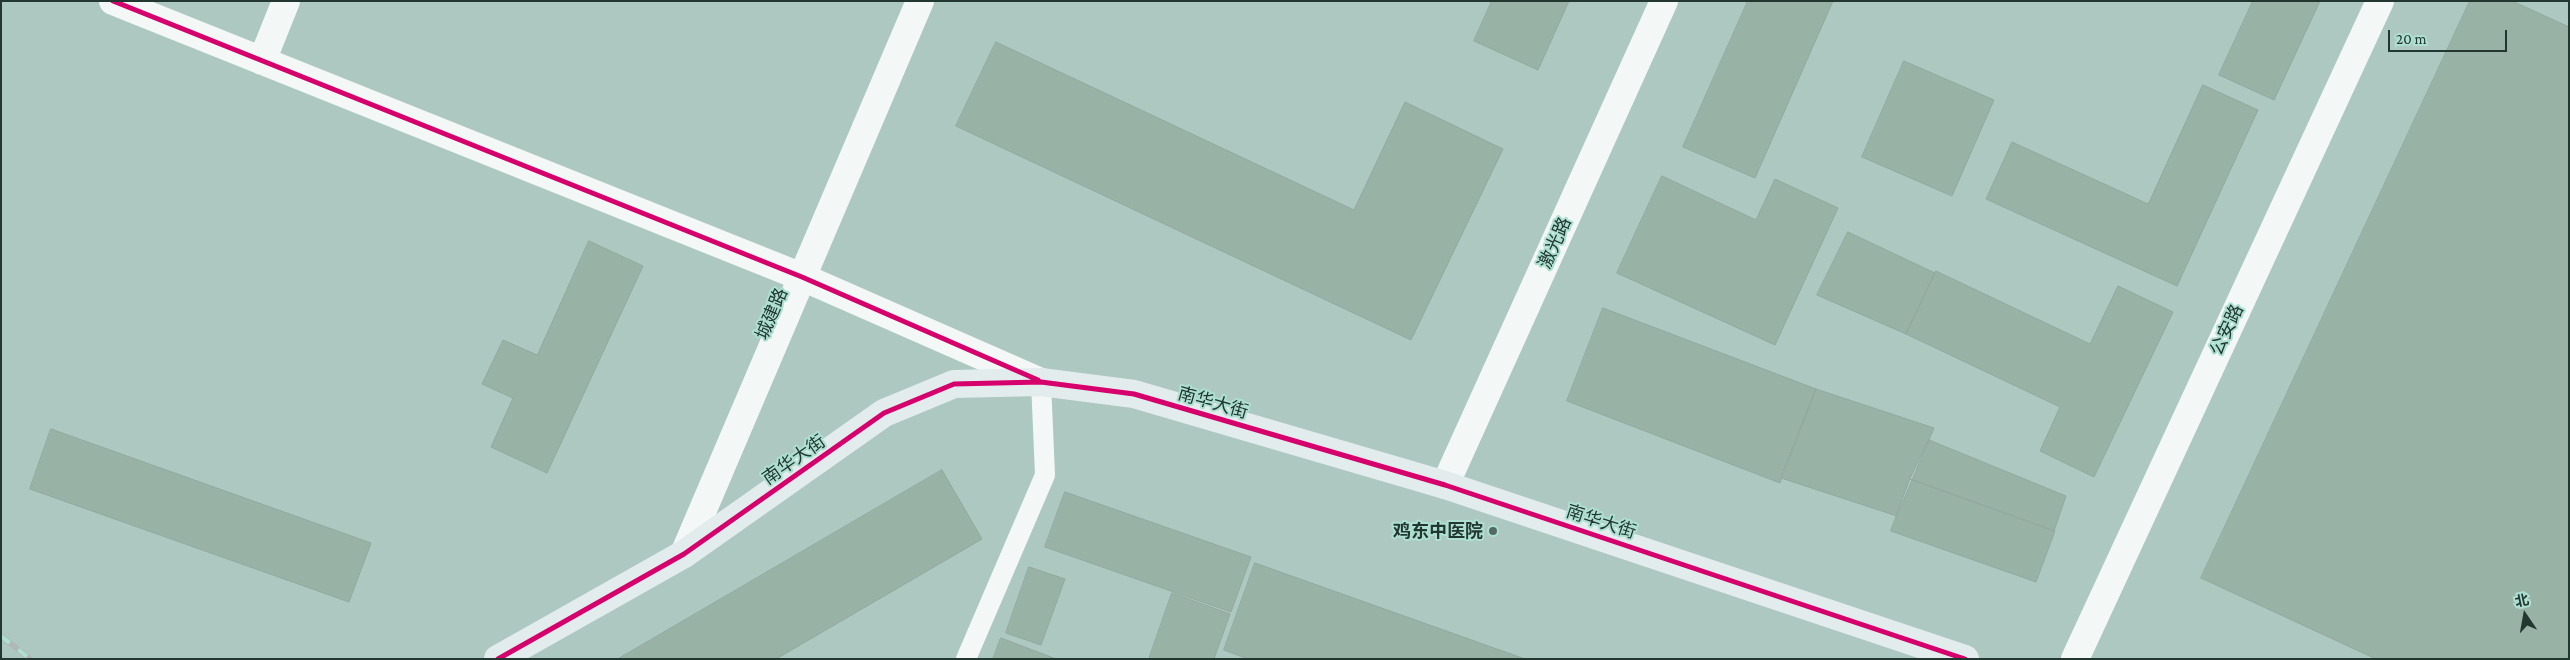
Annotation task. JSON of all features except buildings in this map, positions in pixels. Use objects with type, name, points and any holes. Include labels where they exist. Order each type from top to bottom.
[{"type":"main road","name":"南华大街","points":[[498,659],[684,554],[884,413],[954,384],[1041,382],[1134,394],[1445,485],[1965,659]]},
{"type":"street","points":[[113,1],[802,277],[1041,382]]},
{"type":"street","points":[[262,61],[286,1]]},
{"type":"street","name":"城建路","points":[[684,554],[920,1]]},
{"type":"street","name":"激光路","points":[[1445,485],[1664,1]]},
{"type":"street","name":"公安路","points":[[2075,659],[2380,1]]},
{"type":"lane","points":[[966,659],[1045,475],[1041,382]]},
{"type":"railway","points":[[1,636],[30,659]]},
{"type":"cycle path","points":[[113,1],[802,277],[1038,380]]},
{"type":"cycle path","points":[[498,659],[684,554],[884,413],[954,384],[1041,382],[1134,394],[1445,485],[1965,659]]},
{"type":"place","name":"鸡东中医院","points":[[1493,531]]}]
